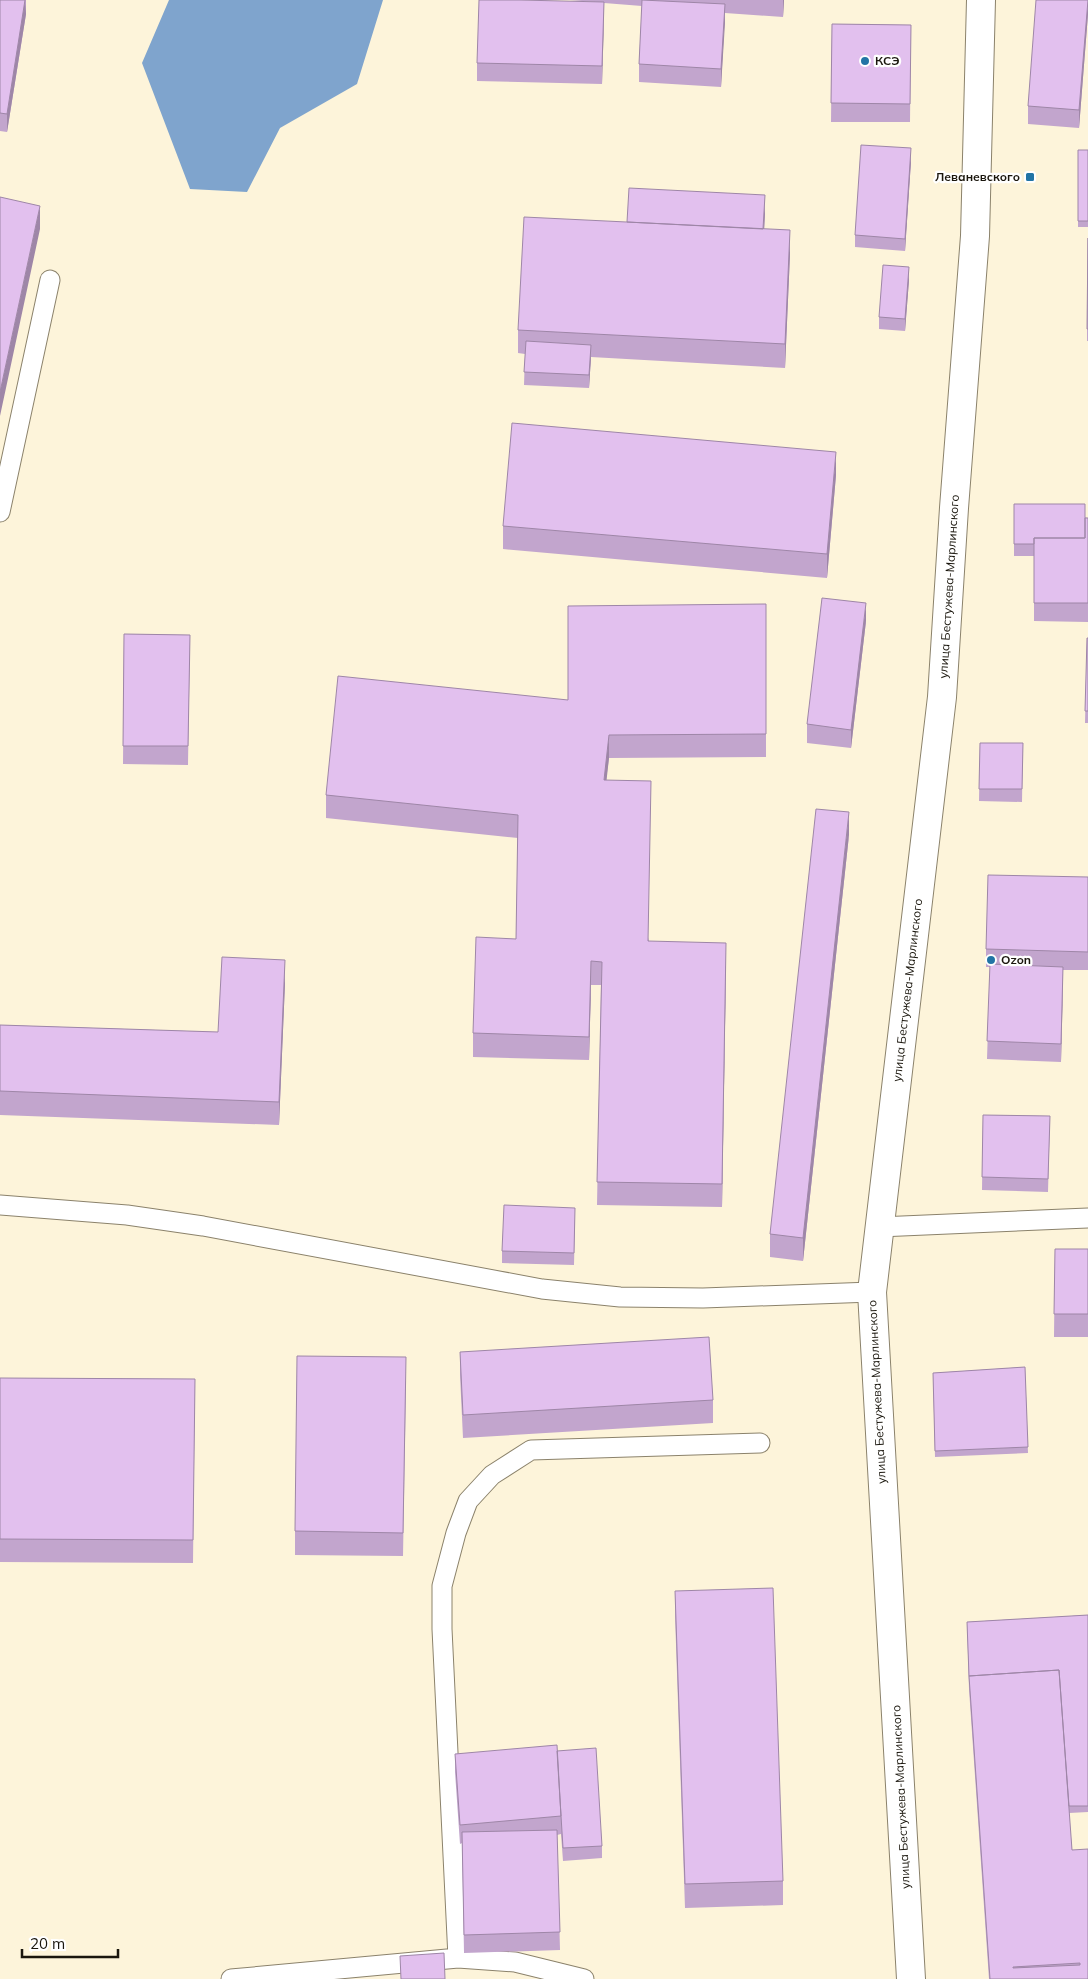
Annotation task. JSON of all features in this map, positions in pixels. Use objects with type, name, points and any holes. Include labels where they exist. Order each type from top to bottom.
[{"type":"street","name":"улица Бестужева-Марлинского","points":[[911,1979],[872,1292],[942,697],[954,508],[975,236],[981,0]]},
{"type":"lane","points":[[0,512],[50,280]]},
{"type":"lane","points":[[0,1205],[156,1219],[542,1289],[620,1297],[703,1298],[872,1292]]},
{"type":"lane","points":[[879,1226],[1088,1218]]},
{"type":"lane","points":[[458,1958],[442,1629],[442,1586],[456,1533],[468,1501],[492,1475],[531,1450],[760,1443]]},
{"type":"lane","points":[[231,1979],[458,1958],[516,1962],[584,1979]]},
{"type":"water","points":[[169,0],[383,0],[357,84],[280,128],[247,192],[190,189],[142,63]]},
{"type":"building","points":[[0,0],[25,0],[7,114],[0,113]]},
{"type":"building","points":[[479,0],[604,2],[602,66],[477,63]]},
{"type":"building","points":[[642,0],[725,4],[721,69],[639,64]]},
{"type":"building","points":[[1036,0],[1088,0],[1079,110],[1028,106]]},
{"type":"building","points":[[832,24],[911,25],[910,104],[831,103]]},
{"type":"building","points":[[861,145],[911,148],[905,239],[855,235]]},
{"type":"building","points":[[1078,150],[1088,150],[1088,221],[1078,221]]},
{"type":"building","points":[[629,188],[765,195],[763,229],[627,222]]},
{"type":"building","points":[[0,197],[40,206],[0,392]]},
{"type":"building","points":[[524,217],[790,230],[785,344],[518,330]]},
{"type":"building","points":[[1088,238],[1088,329],[1087,329]]},
{"type":"building","points":[[883,265],[909,267],[905,319],[879,317]]},
{"type":"building","points":[[526,341],[591,345],[589,375],[524,372]]},
{"type":"building","points":[[512,423],[836,452],[827,554],[503,526]]},
{"type":"building","points":[[1014,504],[1085,504],[1085,538],[1034,538],[1034,544],[1014,544]]},
{"type":"building","points":[[1085,518],[1088,518],[1088,603],[1034,603],[1034,538],[1085,538]]},
{"type":"building","points":[[822,598],[866,603],[851,730],[807,724]]},
{"type":"building","points":[[766,604],[766,734],[609,735],[604,780],[651,781],[648,941],[726,943],[722,1184],[597,1182],[602,962],[591,961],[589,1037],[473,1033],[476,937],[516,939],[518,815],[326,795],[338,676],[568,700],[568,606]]},
{"type":"building","points":[[124,634],[190,635],[188,746],[123,746]]},
{"type":"building","points":[[1087,638],[1088,711],[1085,711]]},
{"type":"building","points":[[980,743],[1023,743],[1022,789],[979,789]]},
{"type":"building","points":[[816,809],[849,812],[803,1238],[770,1234]]},
{"type":"building","points":[[988,875],[1088,877],[1088,952],[986,949]]},
{"type":"building","points":[[222,957],[285,960],[279,1102],[0,1091],[0,1025],[218,1032]]},
{"type":"building","points":[[990,964],[1063,967],[1061,1044],[987,1041]]},
{"type":"building","points":[[983,1115],[1050,1116],[1048,1179],[982,1177]]},
{"type":"building","points":[[504,1205],[575,1208],[574,1253],[502,1251]]},
{"type":"building","points":[[1055,1249],[1088,1249],[1088,1314],[1054,1314]]},
{"type":"building","points":[[709,1337],[713,1400],[463,1415],[460,1352]]},
{"type":"building","points":[[297,1356],[406,1357],[403,1533],[295,1531]]},
{"type":"building","points":[[1025,1367],[1028,1447],[935,1451],[933,1373]]},
{"type":"building","points":[[0,1378],[195,1379],[193,1540],[0,1539]]},
{"type":"building","points":[[773,1588],[783,1881],[685,1884],[675,1591]]},
{"type":"building","points":[[1088,1615],[1088,1806],[1069,1806],[1059,1670],[969,1676],[967,1622]]},
{"type":"building","points":[[1059,1670],[1072,1850],[1088,1849],[1088,1979],[990,1979],[969,1676]],"holes":[[[1080,1963],[1080,1965],[1013,1968]]]},
{"type":"building","points":[[557,1745],[561,1816],[460,1825],[455,1754]]},
{"type":"building","points":[[596,1748],[602,1846],[563,1848],[557,1751]]},
{"type":"building","points":[[557,1830],[560,1932],[464,1935],[462,1832]]},
{"type":"building","points":[[444,1953],[445,1979],[401,1979],[400,1956]]},
{"type":"place","name":"КСЭ","points":[[865,61]]},
{"type":"place","name":"Леваневского","points":[[1030,177]]},
{"type":"place","name":"Ozon","points":[[991,960]]}]
